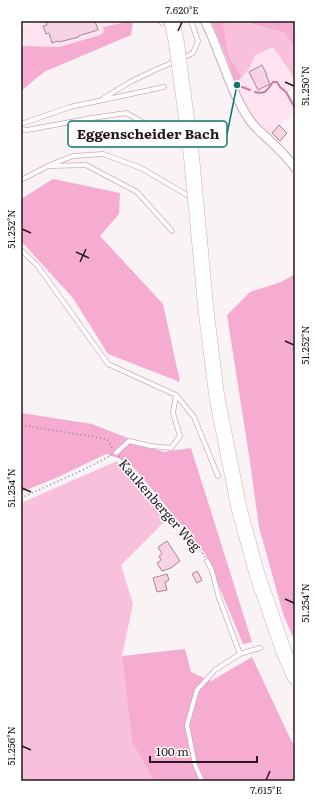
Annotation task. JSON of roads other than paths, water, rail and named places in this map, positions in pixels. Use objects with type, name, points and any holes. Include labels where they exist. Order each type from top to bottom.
[{"type":"highway","points":[[178,21],[197,148],[204,246],[206,310],[217,398],[239,508],[257,574],[284,652],[295,677]]},
{"type":"highway","points":[[166,22],[176,40],[224,392],[249,518],[264,575],[295,660]]},
{"type":"street","points":[[205,21],[213,37],[236,98],[249,120],[258,131],[284,154],[295,168]]},
{"type":"lane","points":[[101,100],[130,82],[193,53],[198,41],[191,21]]},
{"type":"lane","points":[[21,124],[70,107],[164,87]]},
{"type":"lane","points":[[21,129],[27,130],[126,113],[172,138]]},
{"type":"lane","points":[[21,180],[48,166],[73,156],[103,154],[141,168],[187,195]]},
{"type":"lane","points":[[48,166],[86,165],[137,192],[172,231]]},
{"type":"lane","points":[[21,250],[37,265],[108,364],[176,395],[194,417],[218,476]]},
{"type":"lane","points":[[116,453],[129,441],[151,446],[171,448],[180,436],[173,413],[176,395]]},
{"type":"lane","name":"Kaukenberger Weg","points":[[207,561],[212,571],[219,598],[240,654]]},
{"type":"lane","points":[[202,781],[195,765],[187,725],[197,690],[215,670],[240,654],[260,648]]},
{"type":"waterway","points":[[255,92],[262,93],[268,89],[273,82],[277,82],[286,92],[295,108]]},
{"type":"waterway","points":[[237,85],[250,90]]},
{"type":"place","name":"Eggenscheider Bach","points":[[237,85]]}]
